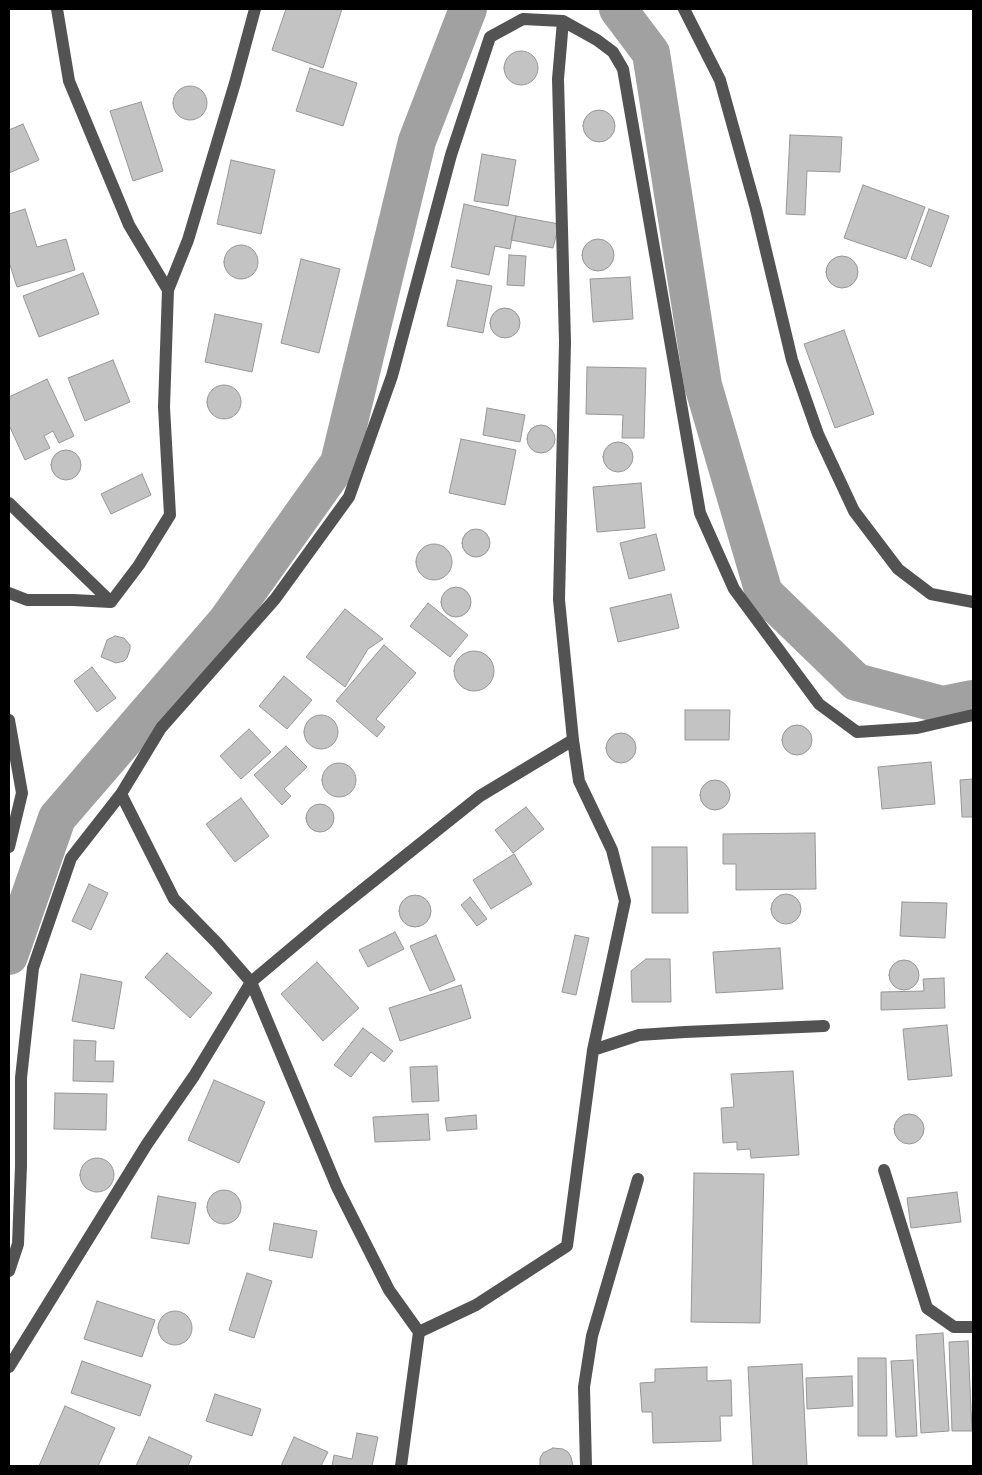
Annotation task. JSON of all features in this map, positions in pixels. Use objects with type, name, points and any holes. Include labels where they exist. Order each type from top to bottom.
[{"type":"street","points":[[57,9],[69,81],[128,225],[168,290]]},
{"type":"street","points":[[111,602],[139,565],[170,515],[164,407],[168,290],[188,240],[235,83],[254,9]]},
{"type":"street","points":[[684,9],[720,80],[756,209],[792,360],[818,434],[854,512],[898,569],[904,574],[931,594],[973,602]]},
{"type":"street","points":[[9,1271],[18,1244],[21,1166],[21,1078],[33,968],[71,858],[121,794],[161,728],[275,599],[349,497],[392,376],[451,156],[490,37],[523,19],[562,21],[597,40],[614,52],[623,70],[700,513],[734,588],[819,704],[857,732],[917,728],[973,715]]},
{"type":"street","points":[[419,1332],[476,1305],[567,1246],[593,1050],[625,901],[612,850],[579,781],[572,740],[559,600],[565,342],[558,79],[562,21]]},
{"type":"street","points":[[9,503],[111,602]]},
{"type":"street","points":[[9,593],[27,600],[111,602]]},
{"type":"street","points":[[9,720],[22,793],[9,847]]},
{"type":"street","points":[[9,1367],[147,1144],[194,1076],[251,982],[326,919],[480,796],[572,740]]},
{"type":"street","points":[[121,794],[174,898],[251,982],[337,1187],[390,1290],[419,1332],[401,1466]]},
{"type":"street","points":[[593,1050],[639,1035],[824,1026]]},
{"type":"street","points":[[884,1170],[927,1308],[954,1327],[973,1327]]},
{"type":"street","points":[[586,1466],[584,1386],[592,1336],[638,1179]]},
{"type":"building","points":[[286,9],[342,9],[323,68],[272,50]]},
{"type":"building","points":[[521,51],[528,52],[533,56],[537,61],[537,75],[533,80],[528,84],[521,85],[514,84],[509,80],[505,75],[504,68],[505,61],[509,56],[514,52]]},
{"type":"building","points":[[310,68],[357,83],[343,126],[296,111]]},
{"type":"building","points":[[190,86],[197,87],[202,91],[206,96],[206,110],[202,115],[197,119],[190,120],[183,119],[178,115],[174,110],[173,103],[174,96],[178,91],[183,87]]},
{"type":"building","points":[[141,102],[163,171],[133,181],[110,111]]},
{"type":"building","points":[[599,110],[605,111],[610,115],[614,120],[614,132],[610,137],[605,141],[599,142],[593,141],[588,137],[584,132],[583,126],[584,120],[588,115],[593,111]]},
{"type":"building","points":[[23,124],[39,160],[9,173],[9,130]]},
{"type":"building","points":[[790,135],[842,137],[840,172],[807,171],[805,215],[786,214]]},
{"type":"building","points":[[482,154],[516,160],[508,206],[474,201]]},
{"type":"building","points":[[231,160],[275,170],[261,234],[217,224]]},
{"type":"building","points":[[863,185],[925,207],[906,259],[844,238]]},
{"type":"building","points":[[464,204],[516,216],[510,249],[495,246],[489,275],[451,267]]},
{"type":"building","points":[[25,209],[37,247],[66,239],[75,270],[17,287],[9,262],[9,214]]},
{"type":"building","points":[[929,209],[949,216],[931,267],[911,259]]},
{"type":"building","points":[[516,216],[559,224],[553,248],[511,240]]},
{"type":"building","points":[[598,239],[604,240],[609,244],[613,249],[613,261],[609,266],[604,270],[598,271],[592,270],[587,266],[583,261],[582,255],[583,249],[587,244],[592,240]]},
{"type":"building","points":[[241,245],[248,246],[253,250],[257,255],[257,269],[253,274],[248,278],[241,279],[234,278],[229,274],[225,269],[224,262],[225,255],[229,250],[234,246]]},
{"type":"building","points":[[509,255],[526,256],[524,286],[507,285]]},
{"type":"building","points":[[842,256],[848,257],[853,261],[857,266],[857,278],[853,283],[848,287],[842,288],[836,287],[831,283],[827,278],[826,272],[827,266],[831,261],[836,257]]},
{"type":"building","points":[[301,259],[340,269],[319,353],[281,343]]},
{"type":"building","points":[[83,273],[99,314],[39,337],[23,296]]},
{"type":"building","points":[[630,277],[633,319],[593,322],[590,279]]},
{"type":"building","points":[[457,280],[492,286],[483,333],[447,326]]},
{"type":"building","points":[[505,308],[511,309],[519,317],[519,329],[511,337],[505,338],[499,337],[491,329],[490,323],[491,317],[499,309]]},
{"type":"building","points":[[215,314],[262,324],[252,372],[205,362]]},
{"type":"building","points":[[844,330],[874,414],[835,428],[804,344]]},
{"type":"building","points":[[113,360],[130,402],[85,421],[68,378]]},
{"type":"building","points":[[587,367],[646,368],[644,438],[622,438],[623,415],[586,414]]},
{"type":"building","points":[[47,379],[74,436],[59,443],[53,431],[44,436],[50,448],[25,460],[9,425],[9,397]]},
{"type":"building","points":[[224,385],[231,386],[236,390],[240,395],[240,409],[236,414],[231,418],[224,419],[217,418],[212,414],[208,409],[207,402],[208,395],[212,390],[217,386]]},
{"type":"building","points":[[487,408],[525,415],[520,442],[483,435]]},
{"type":"building","points":[[541,425],[551,429],[555,439],[551,449],[541,453],[531,449],[527,439],[531,429]]},
{"type":"building","points":[[461,439],[516,450],[505,505],[449,493]]},
{"type":"building","points":[[618,442],[624,443],[632,451],[632,463],[624,471],[618,472],[612,471],[604,463],[603,457],[604,451],[612,443]]},
{"type":"building","points":[[66,450],[76,455],[81,465],[76,475],[66,480],[56,475],[51,465],[56,455]]},
{"type":"building","points":[[142,474],[151,495],[111,514],[101,494]]},
{"type":"building","points":[[641,483],[645,528],[597,532],[593,487]]},
{"type":"building","points":[[476,529],[486,533],[490,543],[486,553],[476,557],[466,553],[462,543],[466,533]]},
{"type":"building","points":[[656,534],[665,570],[629,579],[620,543]]},
{"type":"building","points":[[434,544],[447,549],[452,562],[447,575],[434,580],[421,575],[416,562],[421,549]]},
{"type":"building","points":[[456,587],[467,591],[471,602],[467,613],[456,617],[445,613],[441,602],[445,591]]},
{"type":"building","points":[[671,594],[679,628],[618,642],[610,608]]},
{"type":"building","points":[[428,603],[468,635],[450,657],[410,626]]},
{"type":"building","points":[[345,609],[383,639],[368,649],[345,687],[306,657]]},
{"type":"building","points":[[115,636],[124,638],[130,645],[127,658],[116,663],[101,657],[107,640]]},
{"type":"building","points":[[384,645],[416,673],[376,719],[385,727],[377,737],[336,701]]},
{"type":"building","points":[[478,651],[485,654],[491,660],[494,671],[493,679],[485,688],[478,691],[470,691],[463,688],[455,679],[454,667],[457,660],[466,652]]},
{"type":"building","points":[[92,667],[116,698],[97,712],[74,681]]},
{"type":"building","points":[[284,676],[312,700],[287,729],[259,706]]},
{"type":"building","points":[[685,710],[730,710],[729,740],[685,740]]},
{"type":"building","points":[[321,715],[333,720],[338,732],[333,744],[321,749],[309,744],[304,732],[309,720]]},
{"type":"building","points":[[797,725],[808,729],[812,740],[808,751],[797,755],[786,751],[782,740],[786,729]]},
{"type":"building","points":[[249,729],[271,752],[241,779],[220,756]]},
{"type":"building","points":[[621,733],[632,737],[636,748],[632,759],[621,763],[610,759],[606,748],[610,737]]},
{"type":"building","points":[[286,746],[307,767],[284,789],[291,796],[282,805],[254,775]]},
{"type":"building","points":[[931,762],[935,804],[882,809],[878,767]]},
{"type":"building","points":[[339,763],[351,768],[356,780],[351,792],[339,797],[327,792],[322,780],[327,768]]},
{"type":"building","points":[[973,779],[973,817],[962,817],[960,780]]},
{"type":"building","points":[[715,780],[726,784],[730,795],[726,806],[715,810],[704,806],[700,795],[704,784]]},
{"type":"building","points":[[241,798],[269,836],[235,862],[206,824]]},
{"type":"building","points":[[320,804],[330,808],[334,818],[330,828],[320,832],[310,828],[306,818],[310,808]]},
{"type":"building","points":[[526,807],[544,829],[513,853],[495,830]]},
{"type":"building","points":[[815,833],[816,889],[736,890],[736,864],[723,864],[723,834]]},
{"type":"building","points":[[652,847],[687,847],[688,913],[652,913]]},
{"type":"building","points":[[514,854],[532,884],[491,909],[473,880]]},
{"type":"building","points":[[89,884],[108,893],[91,930],[72,921]]},
{"type":"building","points":[[786,894],[797,898],[801,909],[797,920],[786,924],[775,920],[771,909],[775,898]]},
{"type":"building","points":[[415,895],[427,899],[431,911],[427,923],[415,927],[403,923],[399,911],[403,899]]},
{"type":"building","points":[[470,897],[487,919],[477,926],[461,905]]},
{"type":"building","points":[[902,902],[947,903],[945,938],[900,936]]},
{"type":"building","points":[[395,932],[404,949],[368,967],[359,950]]},
{"type":"building","points":[[436,935],[455,980],[430,991],[410,946]]},
{"type":"building","points":[[575,935],[589,938],[576,995],[562,992]]},
{"type":"building","points":[[780,948],[783,989],[716,993],[713,952]]},
{"type":"building","points":[[167,953],[212,993],[190,1018],[145,977]]},
{"type":"building","points":[[646,959],[670,959],[671,1002],[632,1002],[631,971]]},
{"type":"building","points":[[904,960],[910,961],[918,969],[918,981],[910,989],[904,990],[898,989],[890,981],[889,975],[890,969],[898,961]]},
{"type":"building","points":[[317,962],[359,1008],[323,1041],[281,994]]},
{"type":"building","points":[[81,974],[122,982],[114,1029],[72,1021]]},
{"type":"building","points":[[944,978],[945,1008],[881,1010],[881,992],[924,991],[923,979]]},
{"type":"building","points":[[461,985],[471,1018],[400,1041],[389,1008]]},
{"type":"building","points":[[947,1025],[952,1076],[908,1080],[903,1029]]},
{"type":"building","points":[[363,1028],[393,1051],[384,1062],[371,1052],[351,1077],[334,1065]]},
{"type":"building","points":[[74,1040],[96,1041],[95,1061],[114,1061],[113,1082],[73,1081]]},
{"type":"building","points":[[437,1066],[439,1101],[412,1102],[410,1067]]},
{"type":"building","points":[[793,1071],[799,1155],[751,1158],[750,1149],[737,1150],[737,1142],[723,1143],[721,1108],[734,1107],[731,1074]]},
{"type":"building","points":[[214,1080],[265,1102],[239,1163],[188,1140]]},
{"type":"building","points":[[55,1093],[107,1094],[106,1130],[54,1129]]},
{"type":"building","points":[[428,1114],[430,1140],[375,1142],[373,1117]]},
{"type":"building","points":[[909,1114],[920,1118],[924,1129],[920,1140],[909,1144],[898,1140],[894,1129],[898,1118]]},
{"type":"building","points":[[476,1115],[477,1129],[447,1131],[445,1118]]},
{"type":"building","points":[[97,1158],[109,1163],[114,1175],[109,1187],[97,1192],[85,1187],[80,1175],[85,1163]]},
{"type":"building","points":[[694,1173],[764,1174],[760,1323],[691,1322]]},
{"type":"building","points":[[224,1190],[236,1195],[241,1207],[236,1219],[224,1224],[212,1219],[207,1207],[212,1195]]},
{"type":"building","points":[[957,1192],[961,1222],[911,1228],[907,1198]]},
{"type":"building","points":[[158,1196],[196,1203],[189,1244],[151,1238]]},
{"type":"building","points":[[274,1223],[317,1231],[312,1258],[269,1250]]},
{"type":"building","points":[[247,1273],[272,1281],[254,1338],[229,1330]]},
{"type":"building","points":[[97,1301],[155,1320],[142,1357],[84,1339]]},
{"type":"building","points":[[175,1311],[187,1316],[192,1328],[187,1340],[175,1345],[163,1340],[158,1328],[163,1316]]},
{"type":"building","points":[[943,1333],[949,1431],[921,1433],[916,1335]]},
{"type":"building","points":[[968,1341],[972,1431],[952,1431],[949,1342]]},
{"type":"building","points":[[858,1358],[886,1358],[887,1436],[858,1436]]},
{"type":"building","points":[[913,1360],[917,1436],[896,1437],[891,1361]]},
{"type":"building","points":[[82,1361],[151,1385],[140,1416],[71,1393]]},
{"type":"building","points":[[802,1364],[807,1466],[753,1466],[748,1367]]},
{"type":"building","points":[[707,1367],[707,1381],[731,1380],[732,1416],[720,1416],[721,1441],[653,1443],[652,1412],[642,1412],[640,1383],[655,1382],[655,1369]]},
{"type":"building","points":[[852,1376],[853,1406],[807,1409],[806,1378]]},
{"type":"building","points":[[215,1394],[261,1409],[252,1436],[206,1421]]},
{"type":"building","points":[[65,1406],[115,1428],[98,1466],[39,1466]]},
{"type":"building","points":[[357,1433],[378,1437],[372,1466],[332,1466],[334,1455],[352,1459]]},
{"type":"building","points":[[149,1437],[192,1456],[188,1466],[136,1466]]},
{"type":"building","points":[[294,1437],[328,1452],[321,1466],[281,1466]]},
{"type":"building","points":[[553,1448],[563,1449],[568,1452],[573,1466],[540,1466],[540,1458],[543,1453]]},
{"type":"waterway","points":[[9,956],[57,818],[226,622],[339,463],[417,141],[468,9]]},
{"type":"waterway","points":[[618,9],[651,53],[703,385],[764,593],[856,682],[943,705],[973,699]]}]
